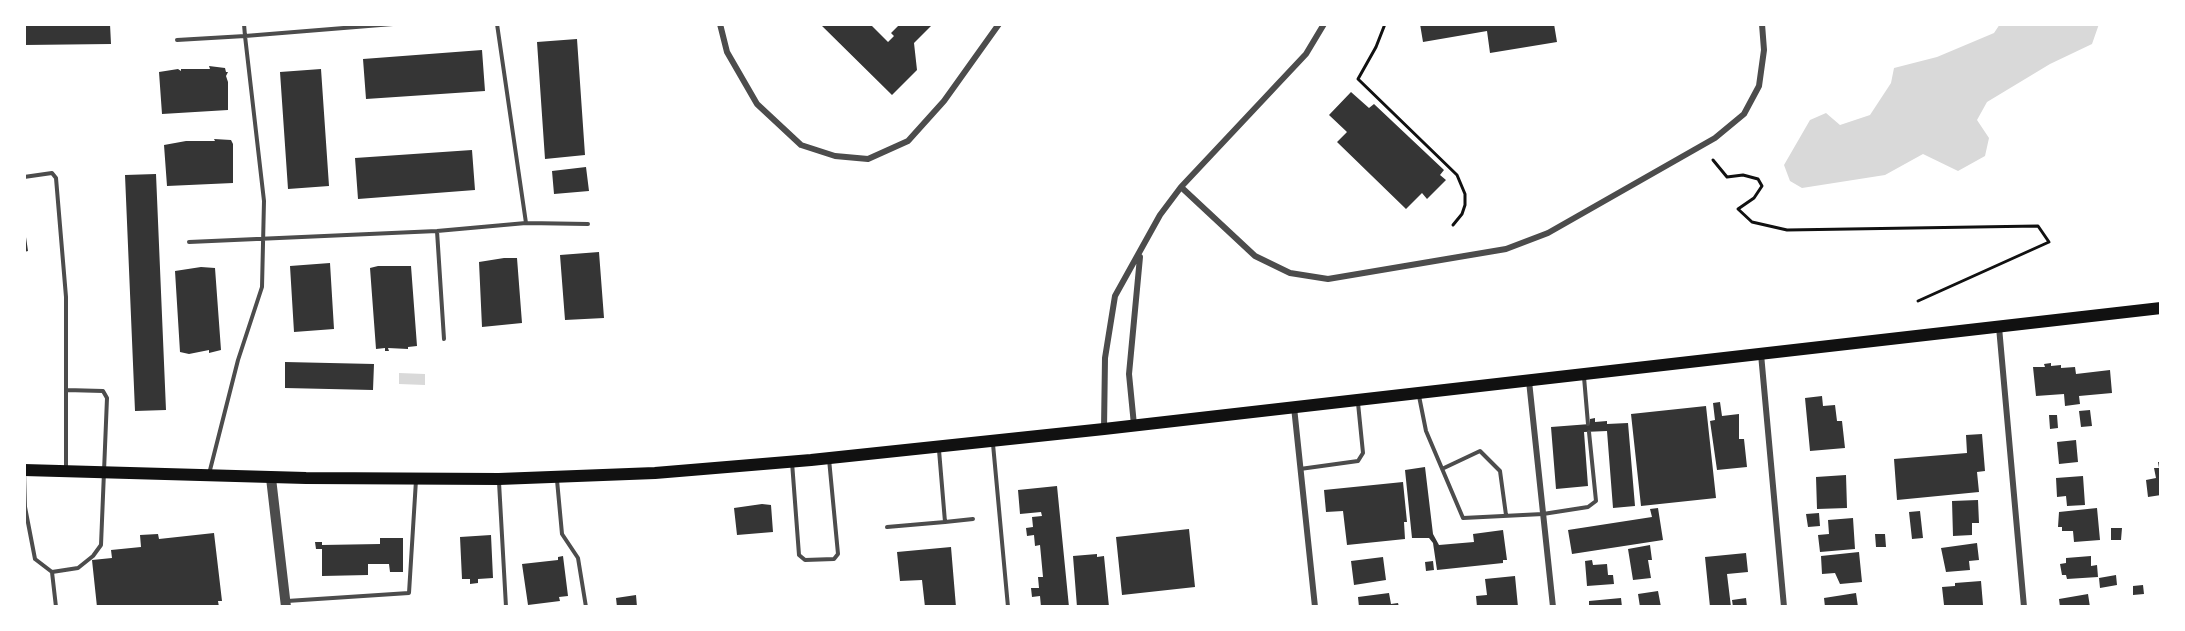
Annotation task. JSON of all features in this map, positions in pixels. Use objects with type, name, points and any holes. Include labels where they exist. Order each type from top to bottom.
[{"type":"main road","points":[[24,470],[271,478],[499,478],[654,473],[792,462],[1104,429],[2161,308]]},
{"type":"street","points":[[720,24],[727,51],[757,104],[801,145],[835,156],[868,159],[908,141],[944,101],[999,24]]},
{"type":"street","points":[[1104,429],[1105,357],[1115,296],[1160,215],[1181,187],[1306,54],[1324,24]]},
{"type":"street","points":[[1181,187],[1255,256],[1290,273],[1328,279],[1506,249],[1548,233],[1568,222],[1715,138],[1744,114],[1759,86],[1764,50],[1762,24]]},
{"type":"street","points":[[1134,425],[1129,374],[1140,253]]},
{"type":"street","points":[[1999,327],[2024,607]]},
{"type":"street","points":[[1761,353],[1784,607]]},
{"type":"street","points":[[1529,380],[1552,607]]},
{"type":"street","points":[[1293,406],[1315,607]]},
{"type":"street","points":[[271,478],[286,604]]},
{"type":"lane","points":[[209,475],[238,360],[262,287],[264,201],[244,24]]},
{"type":"lane","points":[[177,40],[393,24]]},
{"type":"lane","points":[[497,24],[526,223]]},
{"type":"lane","points":[[24,177],[52,173],[56,178],[66,297],[66,471]]},
{"type":"lane","points":[[189,242],[436,231],[526,223],[588,224]]},
{"type":"lane","points":[[436,231],[444,339]]},
{"type":"lane","points":[[1584,374],[1588,424]]},
{"type":"lane","points":[[52,572],[78,568],[93,556],[101,545],[106,398],[103,391],[66,390]]},
{"type":"lane","points":[[1418,393],[1426,431],[1463,518],[1543,514],[1588,507],[1596,501],[1589,432]]},
{"type":"lane","points":[[1300,469],[1358,461],[1363,453],[1358,399]]},
{"type":"lane","points":[[992,441],[1008,607]]},
{"type":"lane","points":[[939,446],[945,522]]},
{"type":"lane","points":[[1443,468],[1480,451],[1500,471],[1506,515]]},
{"type":"lane","points":[[792,462],[799,555],[805,560],[834,559],[838,554],[829,458]]},
{"type":"lane","points":[[24,470],[25,507],[35,559],[52,572],[56,607]]},
{"type":"lane","points":[[557,476],[562,534],[578,558],[586,607]]},
{"type":"lane","points":[[286,604],[409,593],[416,478]]},
{"type":"lane","points":[[499,478],[506,607]]},
{"type":"lane","points":[[887,527],[973,519]]},
{"type":"path","points":[[1384,24],[1377,47],[1358,79],[1457,175],[1465,194],[1465,205],[1453,225]]},
{"type":"path","points":[[1713,160],[1727,177],[1743,175],[1758,179],[1762,186],[1754,198],[1738,209],[1752,222],[1787,230],[2038,226],[2049,242],[1918,301]]},
{"type":"shaded area","points":[[2000,24],[2099,24],[2092,44],[2050,64],[1987,102],[1977,120],[1989,138],[1985,156],[1958,171],[1923,154],[1885,175],[1802,188],[1790,181],[1784,165],[1810,120],[1826,113],[1840,125],[1870,115],[1891,83],[1894,68],[1937,57],[1994,33]]},
{"type":"shaded area","points":[[399,373],[425,374],[425,385],[399,384]]},
{"type":"building","points":[[24,24],[110,24],[111,44],[24,45]]},
{"type":"building","points":[[820,24],[870,24],[888,42],[894,36],[891,33],[900,24],[931,26],[914,43],[917,70],[892,95]]},
{"type":"building","points":[[1420,24],[1554,24],[1557,42],[1490,53],[1487,31],[1423,42]]},
{"type":"building","points":[[577,39],[585,155],[545,159],[537,42]]},
{"type":"building","points":[[482,50],[485,91],[366,99],[363,59]]},
{"type":"building","points":[[209,66],[225,68],[228,72],[226,76],[228,110],[162,114],[159,72],[178,69],[181,71],[181,69],[210,69]]},
{"type":"building","points":[[321,69],[329,186],[288,189],[280,72]]},
{"type":"building","points":[[1351,92],[1369,108],[1374,104],[1444,170],[1440,175],[1446,180],[1427,199],[1422,193],[1406,209],[1337,142],[1347,132],[1329,115]]},
{"type":"building","points":[[214,139],[231,140],[233,144],[233,183],[167,186],[164,145],[186,141],[215,141]]},
{"type":"building","points":[[472,150],[475,190],[358,199],[355,158]]},
{"type":"building","points":[[586,167],[589,191],[554,194],[552,171]]},
{"type":"building","points":[[156,174],[166,410],[135,411],[125,175]]},
{"type":"building","points":[[24,223],[28,251],[24,252]]},
{"type":"building","points":[[599,252],[604,318],[565,320],[560,255]]},
{"type":"building","points":[[517,258],[522,323],[482,327],[479,262]]},
{"type":"building","points":[[330,263],[334,329],[294,332],[290,266]]},
{"type":"building","points":[[411,266],[417,346],[408,347],[408,349],[388,348],[389,351],[385,351],[385,348],[376,349],[370,268]]},
{"type":"building","points":[[201,267],[215,268],[221,350],[189,354],[180,352],[175,271]]},
{"type":"building","points":[[285,362],[374,364],[373,390],[285,388]]},
{"type":"building","points":[[2051,363],[2051,366],[2061,365],[2061,368],[2075,367],[2076,374],[2110,370],[2112,393],[2079,396],[2080,404],[2065,406],[2064,394],[2036,396],[2033,367],[2045,367],[2044,364]]},
{"type":"building","points":[[1822,396],[1823,406],[1835,405],[1837,421],[1842,421],[1845,448],[1810,451],[1805,398]]},
{"type":"building","points":[[1720,402],[1722,416],[1739,414],[1739,439],[1744,439],[1747,467],[1717,470],[1710,421],[1715,420],[1713,403]]},
{"type":"building","points":[[1706,406],[1716,498],[1641,506],[1631,414]]},
{"type":"building","points":[[2090,410],[2092,426],[2081,427],[2079,411]]},
{"type":"building","points":[[2049,415],[2057,415],[2058,428],[2050,429]]},
{"type":"building","points":[[1595,418],[1595,422],[1607,421],[1607,424],[1628,423],[1635,506],[1613,508],[1607,431],[1584,432],[1588,486],[1556,489],[1551,427],[1590,424],[1590,419]]},
{"type":"building","points":[[1982,434],[1985,471],[1977,472],[1979,492],[1897,500],[1894,459],[1967,453],[1966,435]]},
{"type":"building","points":[[2076,440],[2078,462],[2059,464],[2057,442]]},
{"type":"building","points":[[2158,462],[2161,462],[2161,495],[2148,497],[2146,480],[2156,478],[2154,468],[2159,468]]},
{"type":"building","points":[[1425,467],[1433,534],[1439,545],[1474,542],[1473,534],[1503,530],[1507,560],[1503,560],[1503,563],[1437,570],[1433,543],[1429,538],[1412,538],[1405,470]]},
{"type":"building","points":[[1846,475],[1847,508],[1817,509],[1816,477]]},
{"type":"building","points":[[2083,476],[2085,505],[2067,506],[2066,496],[2057,497],[2056,478]]},
{"type":"building","points":[[1403,482],[1407,522],[1404,522],[1405,539],[1347,545],[1343,511],[1326,512],[1324,490]]},
{"type":"building","points":[[1057,486],[1069,607],[1041,607],[1040,596],[1032,597],[1031,588],[1039,588],[1038,577],[1043,577],[1040,545],[1035,546],[1034,535],[1027,536],[1026,528],[1033,527],[1032,517],[1042,516],[1041,512],[1020,514],[1018,490]]},
{"type":"building","points":[[1978,500],[1979,523],[1972,523],[1972,535],[1953,536],[1952,501]]},
{"type":"building","points":[[771,505],[773,532],[737,535],[734,508]]},
{"type":"building","points":[[1658,508],[1663,540],[1572,554],[1568,530],[1652,517],[1650,509]]},
{"type":"building","points":[[2097,508],[2100,540],[2074,542],[2073,531],[2062,531],[2062,527],[2058,527],[2059,512]]},
{"type":"building","points":[[1920,511],[1923,538],[1912,539],[1909,512]]},
{"type":"building","points":[[1819,513],[1820,526],[1808,527],[1806,514]]},
{"type":"building","points":[[1853,518],[1855,549],[1820,552],[1818,535],[1829,534],[1828,520]]},
{"type":"building","points":[[2111,528],[2122,528],[2121,540],[2111,540]]},
{"type":"building","points":[[1189,529],[1195,587],[1122,595],[1116,537]]},
{"type":"building","points":[[214,533],[222,601],[218,601],[219,607],[97,607],[92,560],[112,558],[111,550],[141,547],[140,535],[158,534],[159,539]]},
{"type":"building","points":[[1875,534],[1885,534],[1886,547],[1876,547]]},
{"type":"building","points":[[491,535],[493,578],[478,579],[478,583],[470,584],[470,579],[462,579],[460,537]]},
{"type":"building","points":[[380,538],[403,538],[403,572],[390,572],[389,564],[368,564],[368,575],[322,576],[322,549],[316,549],[315,542],[322,542],[322,545],[380,544]]},
{"type":"building","points":[[1977,543],[1979,560],[1969,561],[1970,570],[1946,572],[1941,548]]},
{"type":"building","points":[[1650,545],[1652,560],[1648,560],[1651,578],[1633,580],[1628,549]]},
{"type":"building","points":[[951,547],[956,607],[925,607],[922,580],[900,581],[897,552]]},
{"type":"building","points":[[1859,552],[1862,582],[1840,584],[1835,573],[1822,574],[1821,556]]},
{"type":"building","points":[[1746,553],[1748,572],[1727,574],[1731,607],[1710,607],[1705,557]]},
{"type":"building","points":[[1097,554],[1097,557],[1104,556],[1109,607],[1077,607],[1073,556]]},
{"type":"building","points":[[563,556],[568,596],[559,597],[560,601],[528,605],[522,564],[558,560],[558,557]]},
{"type":"building","points":[[2091,556],[2091,566],[2097,565],[2098,577],[2067,579],[2066,575],[2062,575],[2060,564],[2066,563],[2066,558]]},
{"type":"building","points":[[1383,557],[1386,580],[1354,585],[1351,561]]},
{"type":"building","points":[[1592,560],[1593,565],[1607,564],[1608,575],[1613,575],[1614,584],[1587,586],[1585,561]]},
{"type":"building","points":[[1433,561],[1434,570],[1426,571],[1425,562]]},
{"type":"building","points":[[2116,575],[2117,585],[2100,588],[2099,578]]},
{"type":"building","points":[[1515,576],[1518,607],[1477,607],[1476,596],[1487,595],[1485,579]]},
{"type":"building","points":[[1981,581],[1983,605],[1944,605],[1942,587],[1955,586],[1955,583]]},
{"type":"building","points":[[2143,585],[2144,594],[2133,595],[2133,586]]},
{"type":"building","points":[[1658,591],[1661,607],[1640,607],[1638,594]]},
{"type":"building","points":[[1389,593],[1391,604],[1398,603],[1399,607],[1359,607],[1358,597]]},
{"type":"building","points":[[1856,593],[1858,607],[1825,607],[1824,598]]},
{"type":"building","points":[[2088,594],[2090,607],[2060,607],[2059,599]]},
{"type":"building","points":[[636,595],[637,607],[617,607],[616,598]]},
{"type":"building","points":[[1621,598],[1622,607],[1589,607],[1589,601]]},
{"type":"building","points":[[1746,598],[1747,607],[1733,607],[1732,600]]}]
